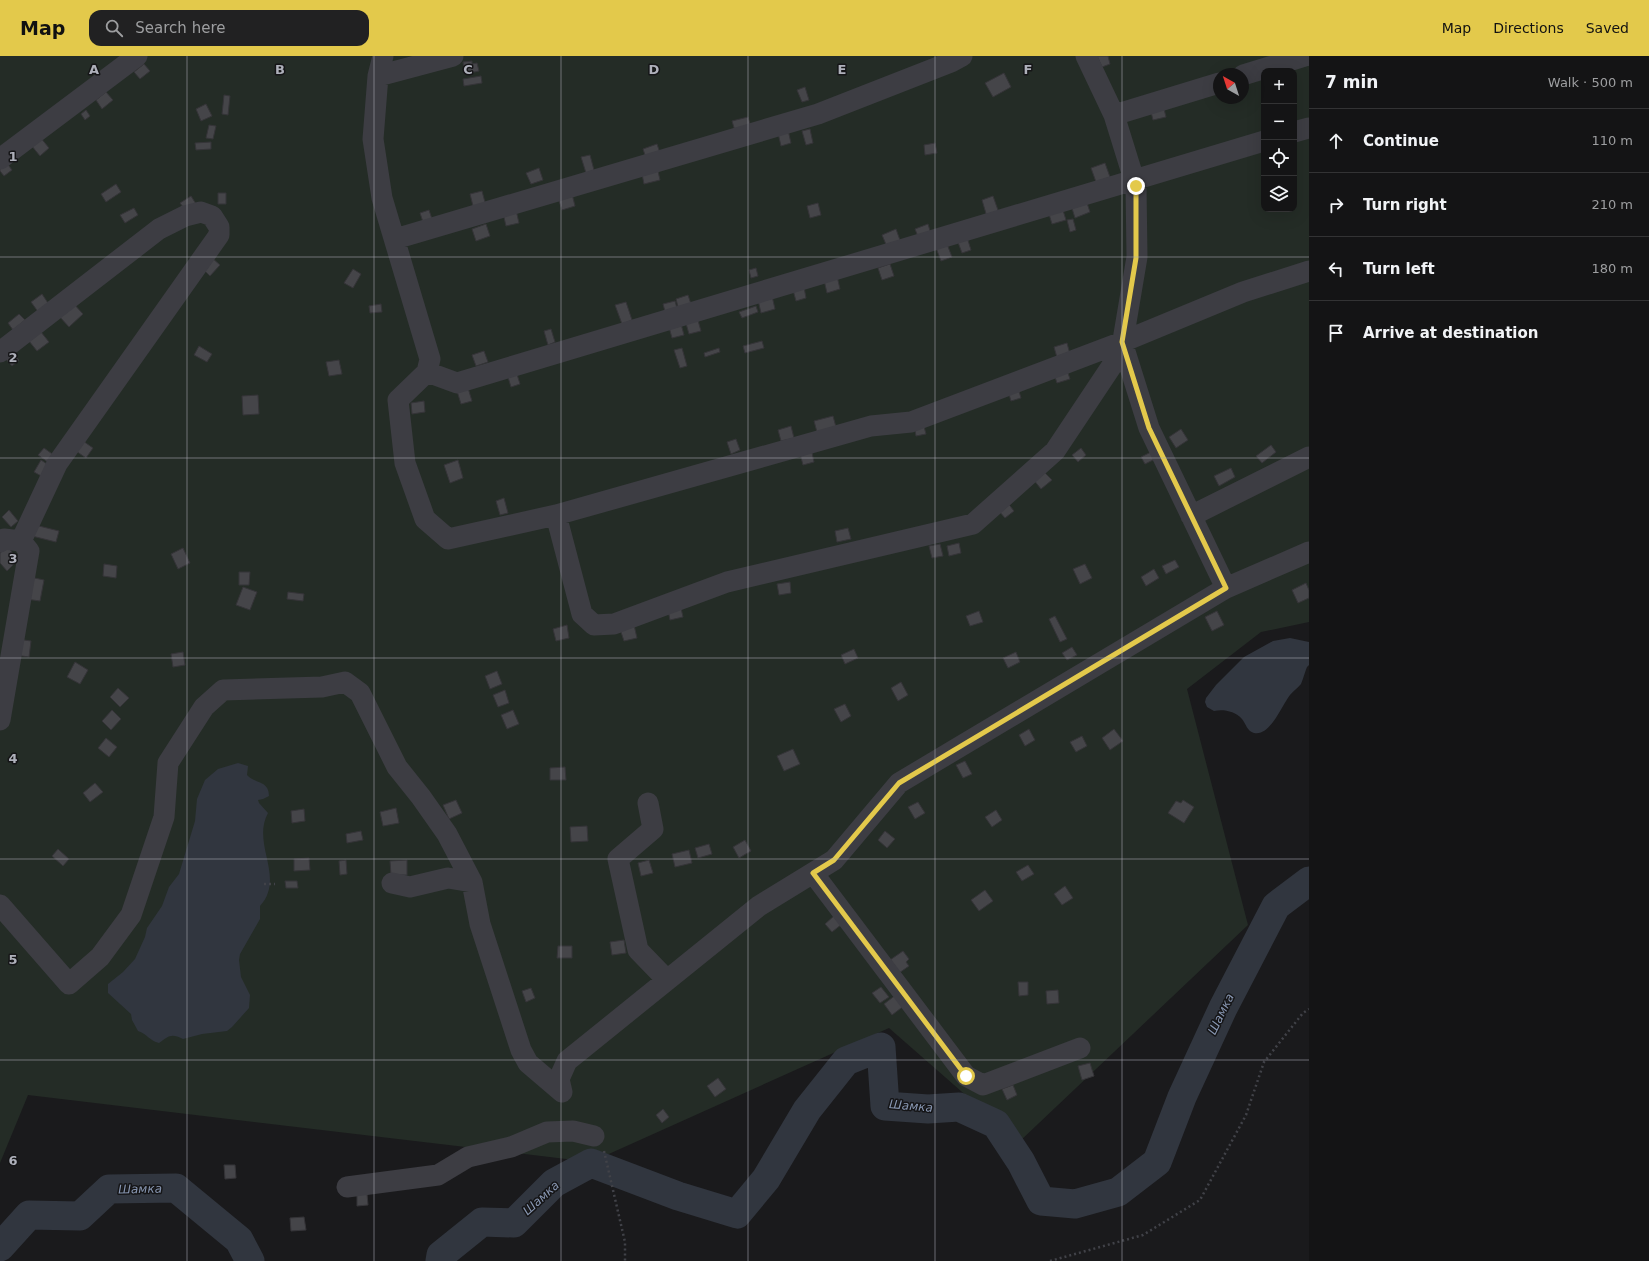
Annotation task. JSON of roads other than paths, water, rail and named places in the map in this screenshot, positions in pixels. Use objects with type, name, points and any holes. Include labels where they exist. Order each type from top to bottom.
[{"type":"lane","points":[[0,159],[137,56]]},
{"type":"lane","points":[[383,56],[378,76],[373,140],[382,198],[396,239],[430,359],[427,372],[398,400],[405,463],[425,519],[448,539],[556,515],[871,426],[911,422],[1122,342],[1244,292],[1309,271]]},
{"type":"lane","points":[[378,76],[453,56]]},
{"type":"lane","points":[[396,239],[818,114],[962,56]]},
{"type":"lane","points":[[556,515],[582,614],[594,625],[614,624],[727,582],[973,524],[1056,451],[1121,352],[1136,258],[1136,186],[1114,115],[1086,56]]},
{"type":"lane","points":[[1249,73],[1305,56]]},
{"type":"lane","points":[[1114,115],[1213,85]]},
{"type":"lane","points":[[1297,131],[1309,128]]},
{"type":"lane","points":[[427,372],[457,383],[1133,179],[1261,142]]},
{"type":"lane","points":[[0,352],[159,229],[186,216],[201,212],[212,216],[219,227],[219,235],[56,464],[21,541]]},
{"type":"lane","points":[[1122,342],[1149,428],[1226,588]]},
{"type":"lane","points":[[1191,516],[1309,457]]},
{"type":"lane","points":[[0,542],[4,539],[21,541],[29,551],[0,720]]},
{"type":"lane","points":[[0,905],[70,984],[100,957],[131,915],[164,817],[168,763],[204,707],[223,690],[322,687],[345,682],[360,693],[398,767],[447,834],[472,882],[480,924],[521,1050],[528,1063],[562,1092],[559,1079],[566,1061],[759,906],[834,860],[899,783],[1226,588],[1309,552]]},
{"type":"lane","points":[[648,803],[653,829],[618,859],[638,950],[667,980]]},
{"type":"lane","points":[[813,873],[966,1076],[983,1085],[1080,1048]]},
{"type":"lane","points":[[392,883],[410,888],[448,878],[472,882]]},
{"type":"lane","points":[[347,1187],[438,1175],[468,1158],[510,1147],[547,1132],[573,1131],[594,1136]]},
{"type":"waterway","name":"Шамка","points":[[440,1261],[441,1255],[482,1222],[514,1223],[554,1183],[591,1163],[678,1196],[737,1214],[766,1179],[807,1110],[846,1061],[881,1047],[885,1106],[928,1109],[959,1107],[996,1124],[1021,1162],[1041,1201],[1075,1204],[1118,1192],[1157,1162],[1182,1097],[1223,1008],[1276,906],[1309,881]]},
{"type":"waterway","name":"Шамка","points":[[0,1247],[29,1215],[80,1216],[109,1189],[176,1188],[239,1240],[250,1261]]}]
